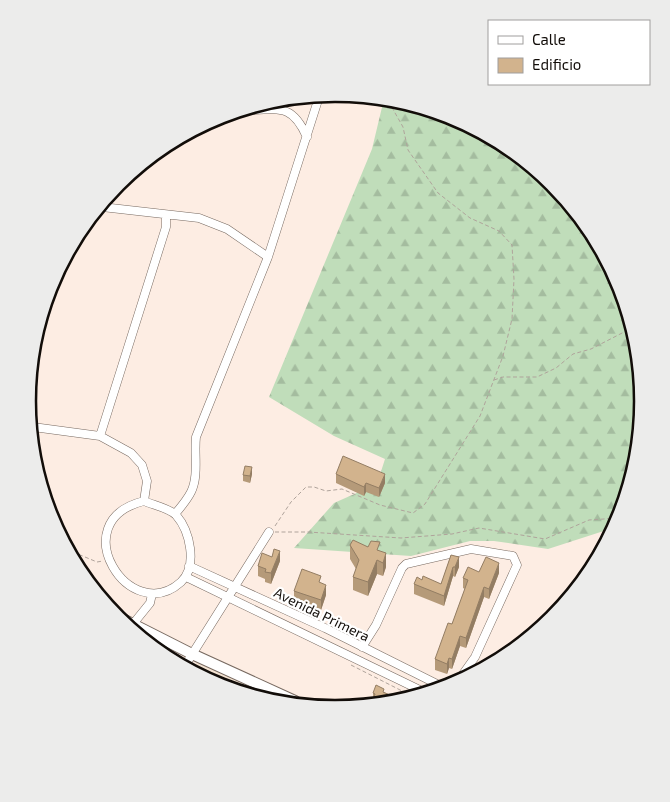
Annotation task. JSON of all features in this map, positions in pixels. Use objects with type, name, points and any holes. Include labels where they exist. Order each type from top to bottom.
[{"type":"main road","points":[[140,627],[192,654],[281,695]]},
{"type":"street","points":[[175,514],[192,491],[195,478],[194,453],[196,437],[268,257],[317,103]]},
{"type":"street","points":[[276,108],[291,112],[301,124],[307,137]]},
{"type":"street","points":[[107,208],[199,218],[227,229],[268,257]]},
{"type":"street","points":[[100,436],[166,227],[166,215]]},
{"type":"street","points":[[38,428],[100,436],[131,453],[142,465],[148,481],[144,502]]},
{"type":"street","points":[[144,502],[175,514],[188,538],[191,557],[186,577],[176,586],[152,594],[135,589],[120,577],[108,560],[105,550],[112,522],[126,508],[144,502]]},
{"type":"street","points":[[188,661],[230,597],[269,532]]},
{"type":"street","points":[[362,647],[379,619],[402,568],[406,564],[471,549],[506,553],[513,556],[517,565],[475,657],[466,669]]},
{"type":"street","name":"Avenida Primera","points":[[189,566],[434,683]]},
{"type":"street","name":"Avenida Primera","points":[[186,577],[417,688]]},
{"type":"street","points":[[134,622],[150,603],[152,594]]},
{"type":"path","points":[[269,532],[291,502],[306,487],[314,487],[326,491],[342,489],[380,504],[413,513],[424,504],[480,416],[503,356],[512,318],[514,279],[512,245],[499,231],[470,218],[438,193],[408,150],[403,127],[392,108]]},
{"type":"path","points":[[493,380],[504,377],[538,377],[556,368],[573,354],[591,349],[626,331]]},
{"type":"path","points":[[269,532],[308,532],[401,538],[452,534],[479,528],[545,539],[589,520],[609,519]]},
{"type":"path","points":[[79,554],[97,562],[108,560]]},
{"type":"shaded area","points":[[197,662],[253,688],[221,677],[195,665]]},
{"type":"green space","points":[[382,106],[412,112],[467,133],[501,153],[532,176],[560,204],[594,252],[611,287],[624,324],[631,362],[634,401],[631,440],[624,478],[604,531],[548,549],[494,541],[470,541],[411,556],[294,548],[334,503],[377,484],[385,459],[334,436],[269,397],[372,149]]},
{"type":"building","points":[[343,456],[385,474],[379,488],[366,483],[364,487],[336,474]]},
{"type":"building","points":[[245,466],[252,467],[250,476],[243,475]]},
{"type":"building","points":[[353,540],[368,547],[371,541],[380,542],[377,550],[386,553],[383,563],[377,560],[368,582],[353,577],[359,560],[350,545]]},
{"type":"building","points":[[274,549],[280,551],[271,573],[265,572],[266,569],[258,566],[262,553],[272,557]]},
{"type":"building","points":[[451,555],[459,557],[455,567],[453,567],[444,596],[414,584],[417,577],[422,580],[423,576],[441,584]]},
{"type":"building","points":[[486,557],[499,563],[489,589],[484,587],[466,638],[460,636],[452,659],[449,658],[447,664],[435,659],[448,623],[452,624],[468,580],[463,578],[468,567],[479,572]]},
{"type":"building","points":[[302,569],[321,576],[319,582],[326,585],[321,600],[294,591]]},
{"type":"building","points":[[376,685],[384,689],[383,692],[389,695],[374,697],[375,694],[373,693]]}]
